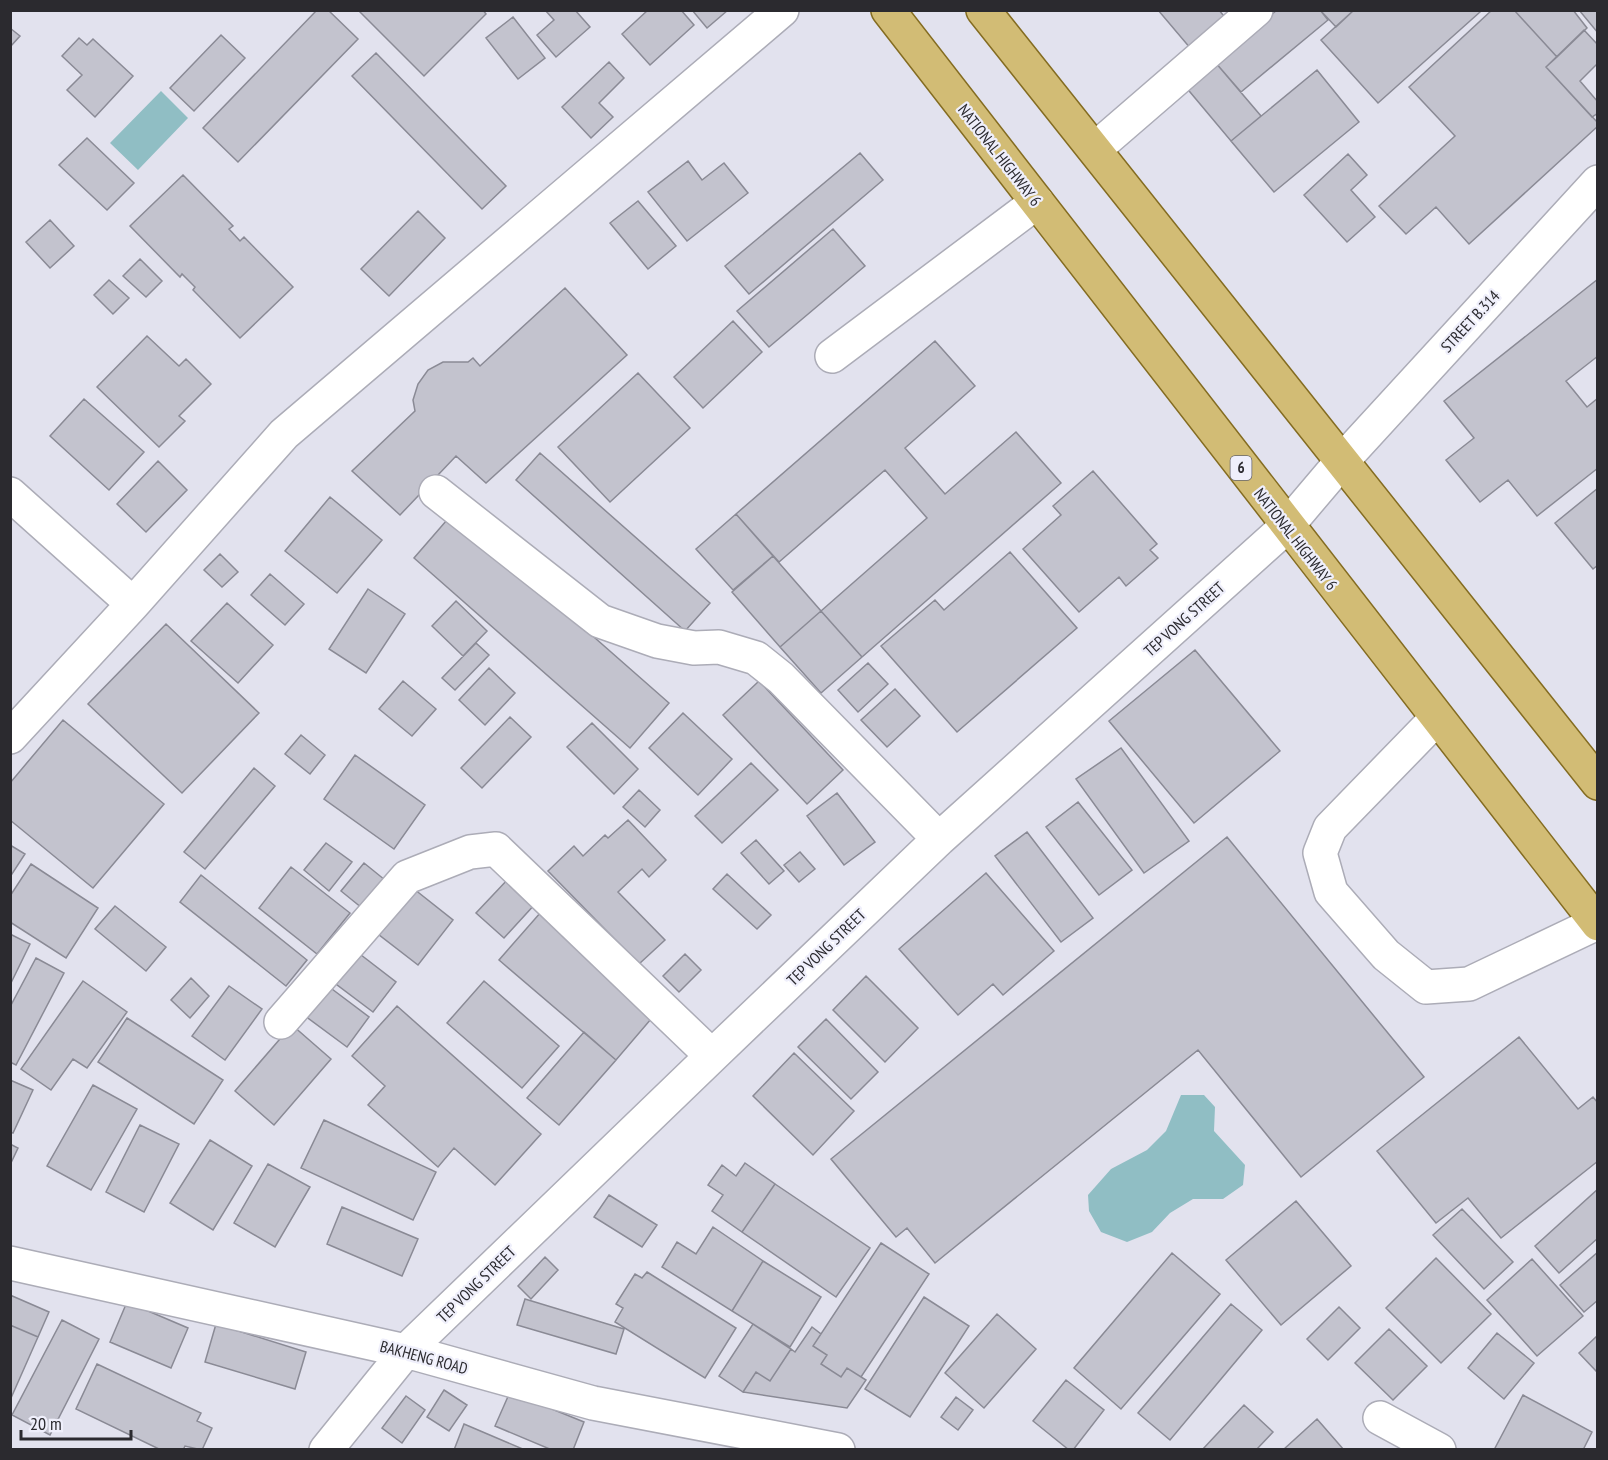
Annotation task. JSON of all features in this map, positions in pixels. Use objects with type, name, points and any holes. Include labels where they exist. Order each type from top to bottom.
[{"type":"main road","name":"NATIONAL HIGHWAY 6","points":[[888,10],[1286,527],[1597,923]]},
{"type":"main road","points":[[983,10],[1598,783]]},
{"type":"street","points":[[10,737],[134,604],[284,434],[782,10]]},
{"type":"street","points":[[1095,150],[1257,10]]},
{"type":"street","name":"STREET B.314","points":[[1342,461],[1598,182]]},
{"type":"street","points":[[832,356],[1037,202]]},
{"type":"street","name":"TEP VONG STREET","points":[[326,1449],[406,1351],[939,839],[1286,527],[1342,461]]},
{"type":"street","points":[[436,492],[600,621],[657,641],[694,648],[718,647],[756,658],[782,678],[939,839]]},
{"type":"street","points":[[11,496],[134,604]]},
{"type":"street","points":[[1436,719],[1330,828],[1320,853],[1331,892],[1386,955],[1426,987],[1469,984],[1597,923]]},
{"type":"street","points":[[281,1022],[407,877],[470,852],[496,849],[712,1056]]},
{"type":"street","name":"BAKHENG ROAD","points":[[10,1263],[406,1351],[593,1403],[838,1449]]},
{"type":"street","points":[[1380,1418],[1439,1449]]},
{"type":"water","points":[[161,91],[188,118],[138,170],[110,143]]},
{"type":"water","points":[[1181,1095],[1204,1095],[1215,1107],[1214,1131],[1245,1165],[1243,1185],[1223,1199],[1193,1199],[1170,1213],[1152,1232],[1127,1242],[1101,1232],[1089,1211],[1088,1195],[1111,1169],[1147,1150],[1166,1131]]},
{"type":"building","points":[[317,10],[328,10],[358,39],[238,162],[203,128]]},
{"type":"building","points":[[358,10],[483,10],[486,14],[424,76]]},
{"type":"building","points":[[545,10],[575,10],[590,27],[556,57],[537,35],[554,20]]},
{"type":"building","points":[[648,10],[681,10],[694,25],[650,65],[622,34]]},
{"type":"building","points":[[692,10],[728,10],[707,28]]},
{"type":"building","points":[[1158,10],[1219,10],[1227,20],[1191,49]]},
{"type":"building","points":[[1277,10],[1320,10],[1328,20],[1241,92],[1215,62]]},
{"type":"building","points":[[1320,10],[1354,10],[1336,27]]},
{"type":"building","points":[[1354,10],[1478,10],[1480,12],[1378,103],[1321,40]]},
{"type":"building","points":[[1492,10],[1514,10],[1557,57],[1546,67],[1598,123],[1598,126],[1469,244],[1436,207],[1406,234],[1379,206],[1455,136],[1409,87]]},
{"type":"building","points":[[1514,10],[1573,10],[1587,28],[1557,57]]},
{"type":"building","points":[[1579,10],[1598,10],[1598,33]]},
{"type":"building","points":[[513,17],[545,58],[518,79],[486,38]]},
{"type":"building","points":[[10,28],[20,36],[10,47]]},
{"type":"building","points":[[1584,30],[1598,45],[1598,63],[1580,81],[1598,102],[1598,113],[1592,117],[1546,67]]},
{"type":"building","points":[[221,35],[245,58],[194,111],[170,88]]},
{"type":"building","points":[[79,38],[87,45],[93,39],[133,76],[95,117],[67,90],[82,75],[62,56]]},
{"type":"building","points":[[376,53],[506,186],[482,209],[352,76]]},
{"type":"building","points":[[609,62],[624,78],[599,103],[613,117],[591,138],[562,107]]},
{"type":"building","points":[[1215,62],[1261,116],[1231,141],[1185,86]]},
{"type":"building","points":[[1317,70],[1359,122],[1274,192],[1231,141]]},
{"type":"building","points":[[87,138],[134,183],[107,210],[59,165]]},
{"type":"building","points":[[860,153],[883,180],[749,294],[725,266]]},
{"type":"building","points":[[1348,154],[1367,175],[1351,190],[1375,217],[1347,242],[1304,195]]},
{"type":"building","points":[[688,161],[702,180],[724,163],[748,193],[687,241],[648,192]]},
{"type":"building","points":[[183,175],[233,226],[229,229],[240,241],[244,237],[293,287],[240,338],[193,290],[195,287],[182,274],[180,277],[130,226]]},
{"type":"building","points":[[638,201],[676,246],[648,269],[610,223]]},
{"type":"building","points":[[418,211],[445,238],[389,296],[361,269]]},
{"type":"building","points":[[50,220],[74,246],[50,268],[26,242]]},
{"type":"building","points":[[833,229],[865,266],[769,347],[737,311]]},
{"type":"building","points":[[140,259],[162,281],[146,297],[123,276]]},
{"type":"building","points":[[1598,279],[1598,356],[1566,381],[1587,407],[1598,398],[1598,468],[1537,516],[1508,480],[1480,502],[1446,460],[1474,438],[1444,401]]},
{"type":"building","points":[[109,280],[129,298],[113,314],[94,295]]},
{"type":"building","points":[[565,288],[627,355],[486,483],[456,456],[400,515],[352,471],[415,411],[413,400],[418,384],[428,370],[443,362],[468,362],[473,358],[480,366]]},
{"type":"building","points":[[733,321],[762,352],[703,408],[674,377]]},
{"type":"building","points":[[147,336],[179,366],[186,359],[211,384],[179,416],[185,421],[159,447],[97,387]]},
{"type":"building","points":[[935,341],[975,386],[905,448],[945,494],[1016,432],[1061,483],[862,657],[821,611],[927,518],[885,470],[779,562],[736,514]]},
{"type":"building","points":[[638,373],[690,428],[610,502],[558,447]]},
{"type":"building","points":[[84,399],[144,452],[109,490],[50,436]]},
{"type":"building","points":[[540,453],[710,603],[685,631],[516,480]]},
{"type":"building","points":[[158,461],[187,490],[146,532],[117,504]]},
{"type":"building","points":[[1093,471],[1157,544],[1150,550],[1158,558],[1126,586],[1119,577],[1079,612],[1023,549],[1061,515],[1053,506]]},
{"type":"building","points":[[1598,488],[1598,565],[1593,569],[1555,523]]},
{"type":"building","points":[[330,497],[382,540],[337,593],[285,551]]},
{"type":"building","points":[[453,513],[669,703],[630,748],[414,558]]},
{"type":"building","points":[[736,514],[773,556],[733,590],[696,549]]},
{"type":"building","points":[[1010,552],[1077,628],[957,732],[881,646],[935,600],[944,610]]},
{"type":"building","points":[[220,554],[238,572],[222,587],[204,570]]},
{"type":"building","points":[[773,556],[821,611],[780,647],[732,592]]},
{"type":"building","points":[[270,574],[304,604],[285,625],[251,595]]},
{"type":"building","points":[[368,589],[405,614],[366,673],[329,649]]},
{"type":"building","points":[[456,601],[487,631],[463,656],[432,626]]},
{"type":"building","points":[[227,603],[273,645],[238,683],[191,641]]},
{"type":"building","points":[[821,611],[862,657],[821,693],[780,647]]},
{"type":"building","points":[[166,624],[259,713],[182,793],[88,704]]},
{"type":"building","points":[[476,643],[489,655],[455,690],[442,678]]},
{"type":"building","points":[[1195,650],[1280,751],[1194,823],[1109,721]]},
{"type":"building","points":[[868,663],[888,684],[858,712],[838,690]]},
{"type":"building","points":[[489,668],[515,693],[485,725],[459,700]]},
{"type":"building","points":[[403,681],[436,709],[412,736],[379,709]]},
{"type":"building","points":[[759,681],[843,770],[807,804],[723,715]]},
{"type":"building","points":[[895,689],[920,716],[887,747],[861,720]]},
{"type":"building","points":[[683,713],[732,759],[698,795],[649,748]]},
{"type":"building","points":[[510,717],[531,737],[482,788],[461,768]]},
{"type":"building","points":[[63,720],[164,804],[93,888],[10,820],[10,783]]},
{"type":"building","points":[[592,723],[638,769],[614,794],[567,747]]},
{"type":"building","points":[[301,735],[325,755],[310,774],[285,754]]},
{"type":"building","points":[[1121,748],[1189,841],[1144,873],[1076,779]]},
{"type":"building","points":[[355,755],[425,805],[394,849],[324,799]]},
{"type":"building","points":[[751,763],[778,790],[722,843],[695,816]]},
{"type":"building","points":[[254,768],[275,786],[205,869],[184,852]]},
{"type":"building","points":[[639,790],[660,810],[645,827],[623,807]]},
{"type":"building","points":[[837,793],[875,842],[844,865],[807,816]]},
{"type":"building","points":[[1078,802],[1132,870],[1099,895],[1046,827]]},
{"type":"building","points":[[628,820],[666,860],[649,877],[642,869],[618,892],[665,940],[639,964],[548,871],[574,846],[583,856],[605,835],[608,838]]},
{"type":"building","points":[[1027,832],[1093,918],[1061,942],[995,856]]},
{"type":"building","points":[[1227,837],[1424,1077],[1301,1177],[1198,1050],[935,1263],[907,1228],[896,1237],[831,1159]]},
{"type":"building","points":[[756,840],[784,871],[769,884],[741,853]]},
{"type":"building","points":[[326,843],[352,862],[329,891],[304,870]]},
{"type":"building","points":[[10,845],[25,854],[10,877]]},
{"type":"building","points":[[800,852],[815,869],[799,882],[784,865]]},
{"type":"building","points":[[364,863],[385,880],[362,908],[341,891]]},
{"type":"building","points":[[31,864],[98,908],[66,958],[10,922],[10,896]]},
{"type":"building","points":[[291,867],[350,913],[317,954],[259,908]]},
{"type":"building","points":[[986,873],[1054,951],[1003,995],[993,984],[958,1015],[899,949]]},
{"type":"building","points":[[727,874],[771,915],[757,929],[713,889]]},
{"type":"building","points":[[201,875],[307,960],[286,986],[180,902]]},
{"type":"building","points":[[509,878],[536,903],[504,938],[476,913]]},
{"type":"building","points":[[414,889],[453,920],[418,965],[378,934]]},
{"type":"building","points":[[115,906],[166,947],[146,971],[95,929]]},
{"type":"building","points":[[541,912],[657,1012],[616,1060],[499,960]]},
{"type":"building","points":[[10,934],[30,944],[10,985]]},
{"type":"building","points":[[352,948],[396,982],[373,1012],[328,978]]},
{"type":"building","points":[[685,954],[701,970],[679,992],[663,976]]},
{"type":"building","points":[[36,958],[64,973],[16,1065],[10,1062],[10,1007]]},
{"type":"building","points":[[866,976],[918,1028],[885,1062],[833,1010]]},
{"type":"building","points":[[191,978],[209,996],[190,1018],[171,1000]]},
{"type":"building","points":[[83,981],[127,1012],[87,1068],[73,1059],[51,1090],[21,1069]]},
{"type":"building","points":[[484,981],[559,1046],[522,1088],[447,1023]]},
{"type":"building","points":[[324,983],[369,1017],[347,1047],[301,1013]]},
{"type":"building","points":[[229,986],[262,1009],[225,1060],[192,1036]]},
{"type":"building","points":[[397,1006],[541,1134],[495,1185],[454,1148],[438,1167],[368,1105],[385,1086],[352,1056]]},
{"type":"building","points":[[127,1018],[223,1080],[194,1124],[98,1062]]},
{"type":"building","points":[[826,1019],[878,1072],[851,1099],[798,1047]]},
{"type":"building","points":[[292,1025],[331,1059],[274,1125],[235,1091]]},
{"type":"building","points":[[584,1032],[616,1060],[559,1125],[527,1098]]},
{"type":"building","points":[[1519,1037],[1578,1109],[1593,1097],[1598,1103],[1598,1161],[1501,1238],[1468,1198],[1436,1223],[1377,1151]]},
{"type":"building","points":[[794,1053],[854,1111],[813,1155],[753,1096]]},
{"type":"building","points":[[10,1080],[33,1090],[13,1133],[10,1132]]},
{"type":"building","points":[[93,1085],[137,1109],[91,1190],[47,1166]]},
{"type":"building","points":[[324,1120],[436,1172],[413,1220],[301,1168]]},
{"type":"building","points":[[140,1125],[179,1144],[144,1212],[106,1192]]},
{"type":"building","points":[[210,1140],[252,1166],[213,1230],[170,1203]]},
{"type":"building","points":[[10,1144],[18,1148],[10,1165]]},
{"type":"building","points":[[745,1163],[775,1184],[742,1232],[712,1211],[723,1195],[708,1185],[722,1165],[736,1176]]},
{"type":"building","points":[[268,1164],[310,1187],[275,1247],[234,1223]]},
{"type":"building","points":[[775,1184],[870,1248],[836,1297],[742,1232]]},
{"type":"building","points":[[1598,1189],[1598,1238],[1559,1273],[1535,1246]]},
{"type":"building","points":[[609,1195],[657,1225],[642,1247],[594,1217]]},
{"type":"building","points":[[1296,1201],[1351,1266],[1281,1325],[1226,1260]]},
{"type":"building","points":[[342,1207],[418,1239],[402,1276],[327,1244]]},
{"type":"building","points":[[1462,1209],[1513,1262],[1484,1289],[1433,1235]]},
{"type":"building","points":[[713,1227],[763,1261],[732,1311],[662,1267],[677,1242],[696,1254]]},
{"type":"building","points":[[881,1243],[929,1274],[861,1377],[847,1368],[841,1377],[821,1364],[827,1355],[813,1346]]},
{"type":"building","points":[[1598,1252],[1598,1300],[1584,1312],[1560,1285]]},
{"type":"building","points":[[1172,1253],[1220,1294],[1121,1409],[1074,1368]]},
{"type":"building","points":[[545,1257],[558,1270],[531,1299],[518,1286]]},
{"type":"building","points":[[1436,1258],[1491,1314],[1441,1363],[1386,1308]]},
{"type":"building","points":[[1532,1259],[1583,1316],[1537,1356],[1487,1300]]},
{"type":"building","points":[[763,1261],[821,1297],[790,1347],[732,1311]]},
{"type":"building","points":[[647,1272],[736,1328],[705,1378],[615,1322],[623,1308],[616,1304],[635,1274],[642,1278]]},
{"type":"building","points":[[10,1295],[49,1312],[38,1337],[10,1325]]},
{"type":"building","points":[[924,1297],[969,1326],[910,1417],[865,1389]]},
{"type":"building","points":[[525,1299],[624,1329],[616,1354],[517,1325]]},
{"type":"building","points":[[127,1302],[188,1328],[171,1368],[110,1342]]},
{"type":"building","points":[[1231,1304],[1262,1330],[1170,1440],[1138,1413]]},
{"type":"building","points":[[1339,1307],[1360,1328],[1328,1360],[1307,1339]]},
{"type":"building","points":[[997,1314],[1036,1349],[984,1408],[945,1373]]},
{"type":"building","points":[[62,1320],[99,1339],[50,1435],[12,1415]]},
{"type":"building","points":[[216,1324],[306,1352],[295,1389],[205,1362]]},
{"type":"building","points":[[753,1324],[791,1349],[770,1381],[756,1372],[743,1392],[719,1376]]},
{"type":"building","points":[[10,1325],[38,1337],[11,1398],[10,1398]]},
{"type":"building","points":[[812,1327],[821,1334],[813,1346],[827,1355],[821,1364],[841,1377],[847,1368],[866,1380],[847,1408],[743,1392],[756,1372],[770,1381],[791,1349],[795,1352]]},
{"type":"building","points":[[1389,1329],[1427,1366],[1393,1400],[1355,1363]]},
{"type":"building","points":[[1497,1333],[1534,1363],[1504,1399],[1468,1368]]},
{"type":"building","points":[[1598,1335],[1598,1373],[1579,1353]]},
{"type":"building","points":[[97,1364],[201,1413],[197,1421],[212,1428],[202,1450],[185,1446],[183,1450],[161,1450],[76,1409]]},
{"type":"building","points":[[1066,1380],[1104,1410],[1073,1450],[1069,1450],[1033,1421]]},
{"type":"building","points":[[444,1390],[467,1405],[449,1431],[427,1417]]},
{"type":"building","points":[[510,1392],[584,1422],[573,1450],[552,1450],[495,1426]]},
{"type":"building","points":[[1523,1395],[1592,1432],[1583,1450],[1494,1450]]},
{"type":"building","points":[[406,1396],[425,1410],[402,1443],[382,1428]]},
{"type":"building","points":[[956,1397],[973,1410],[958,1430],[941,1417]]},
{"type":"building","points":[[1244,1405],[1273,1432],[1256,1450],[1202,1450]]},
{"type":"building","points":[[1317,1419],[1344,1450],[1283,1450]]},
{"type":"building","points":[[464,1424],[525,1450],[454,1450]]}]
